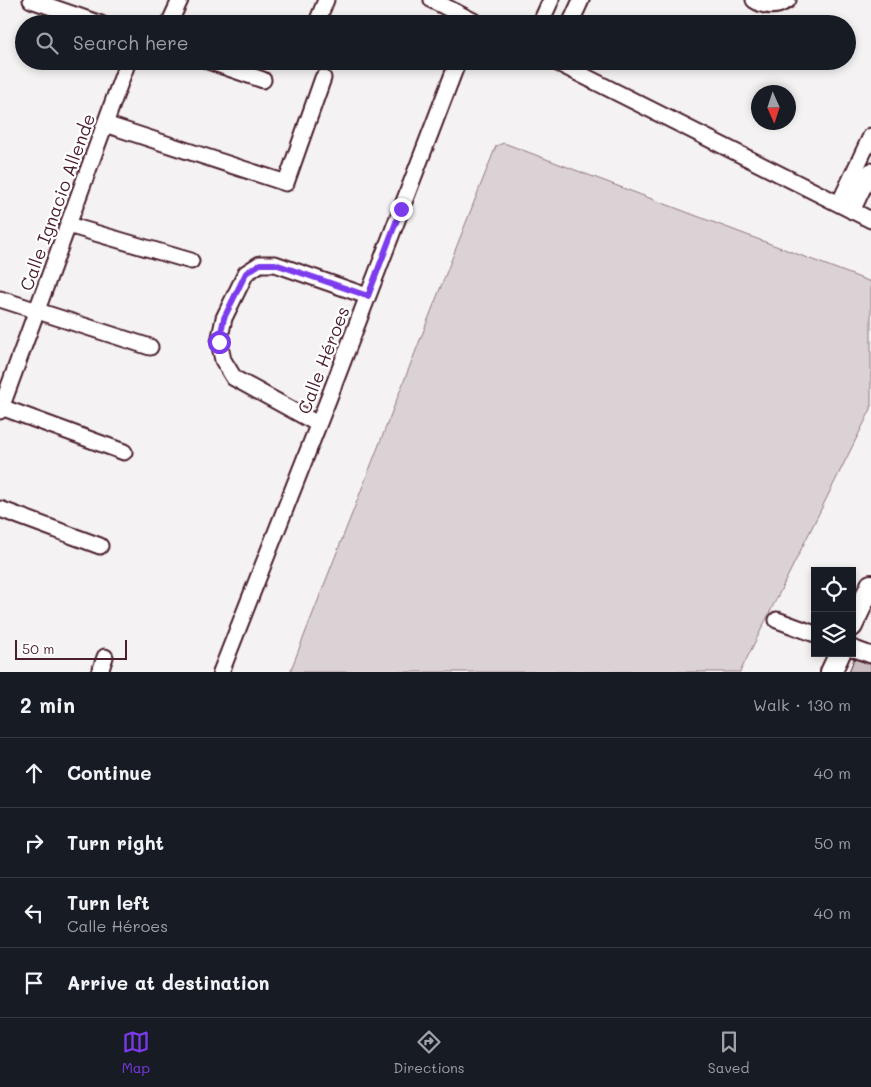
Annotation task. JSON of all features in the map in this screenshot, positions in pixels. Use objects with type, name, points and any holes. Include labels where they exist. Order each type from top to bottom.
[{"type":"street","points":[[30,0],[74,15]]},
{"type":"street","points":[[173,15],[180,0]]},
{"type":"street","points":[[320,15],[326,0]]},
{"type":"street","points":[[432,0],[460,15]]},
{"type":"street","points":[[544,15],[551,0]]},
{"type":"street","points":[[574,15],[581,0]]},
{"type":"street","points":[[754,0],[762,5],[771,6],[780,5],[788,0]]},
{"type":"street","name":"Calle Ignacio Allende","points":[[1,409],[125,70]]},
{"type":"street","points":[[234,70],[263,80]]},
{"type":"street","name":"Calle Héroes","points":[[221,672],[455,70]]},
{"type":"street","points":[[572,70],[871,220]]},
{"type":"street","points":[[105,124],[286,183],[323,78]]},
{"type":"street","points":[[846,208],[871,136]]},
{"type":"street","points":[[846,208],[871,171]]},
{"type":"street","points":[[68,225],[191,261]]},
{"type":"street","points":[[318,424],[234,378],[223,360],[219,342],[224,318],[246,273],[260,264],[275,264],[368,296]]},
{"type":"street","points":[[0,299],[150,347]]},
{"type":"street","points":[[1,409],[124,452]]},
{"type":"street","points":[[0,509],[100,546]]},
{"type":"street","points":[[856,617],[871,585]]},
{"type":"street","points":[[777,620],[811,633]]},
{"type":"street","points":[[856,649],[871,655]]},
{"type":"street","points":[[831,672],[838,657]]},
{"type":"shaded area","points":[[504,143],[871,282],[871,409],[740,672],[290,672],[496,146]]},
{"type":"building","points":[[854,659],[871,664],[871,672],[849,672]]},
{"type":"route","points":[[219,342],[224,318],[246,273],[260,264],[275,264],[368,296],[401,209]]}]
